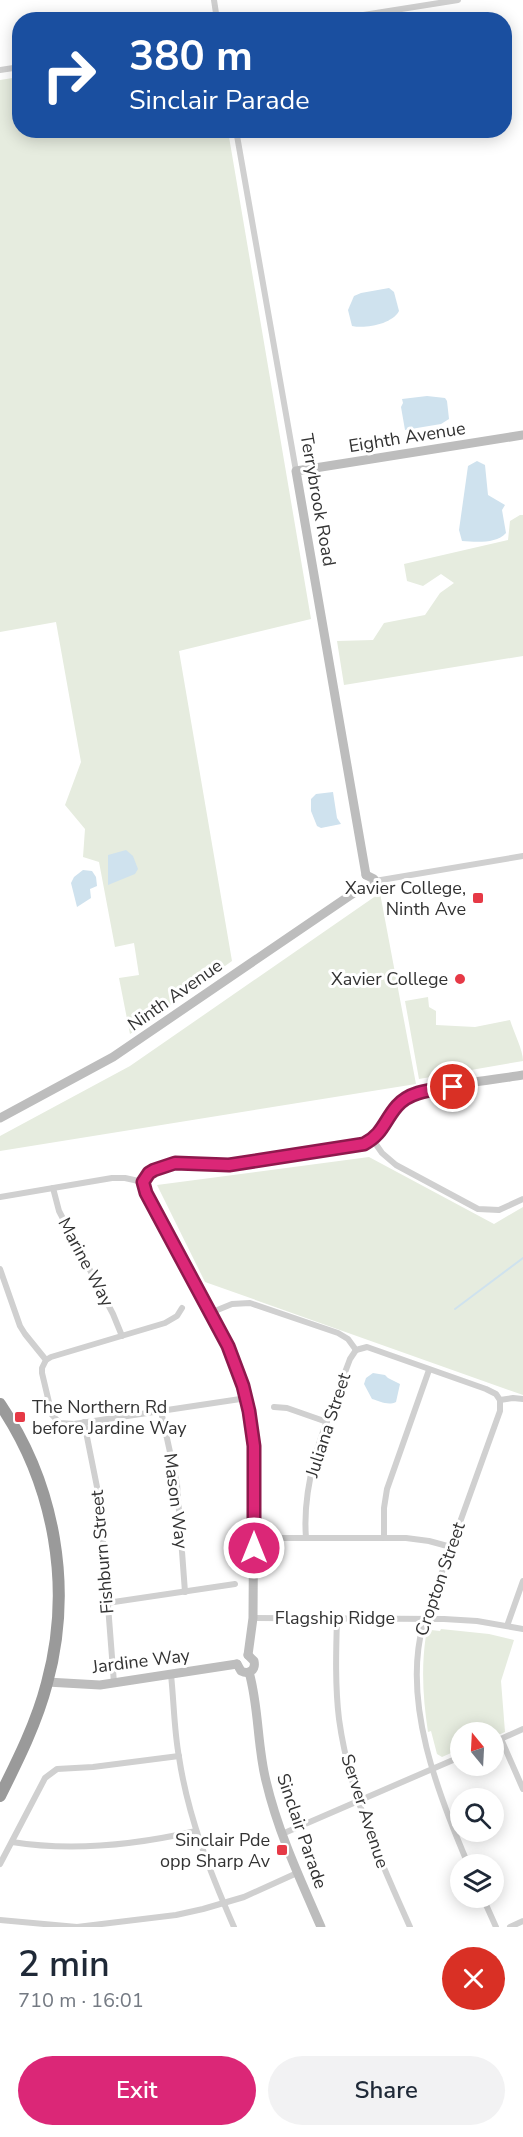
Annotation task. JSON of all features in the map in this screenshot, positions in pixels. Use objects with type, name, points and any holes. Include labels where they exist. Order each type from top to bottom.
[{"type":"highway","points":[[0,1404],[23,1442],[36,1470],[47,1503],[58,1583],[58,1616],[48,1682],[23,1748],[0,1796]]},
{"type":"street","points":[[382,12],[458,0]]},
{"type":"street","name":"Terrybrook Road","points":[[237,138],[366,875]]},
{"type":"street","name":"Eighth Avenue","points":[[296,471],[523,435]]},
{"type":"street","points":[[375,881],[523,856]]},
{"type":"street","points":[[366,875],[373,877],[375,881],[370,890],[361,888],[360,881],[366,875]]},
{"type":"street","name":"Ninth Avenue","points":[[0,1118],[128,1048],[361,888]]},
{"type":"street","points":[[248,1655],[253,1618],[254,1446],[247,1398],[235,1362],[146,1193],[143,1182],[154,1170],[175,1163],[229,1165],[356,1146],[372,1140],[385,1126],[399,1104],[411,1096],[430,1090],[523,1075]]},
{"type":"street","points":[[372,1140],[385,1157],[396,1165],[478,1209],[499,1210],[523,1199]]},
{"type":"street","points":[[0,1197],[118,1178],[143,1182]]},
{"type":"street","name":"Marine Way","points":[[53,1188],[59,1211],[113,1314],[122,1336]]},
{"type":"street","points":[[0,1269],[20,1326],[46,1360]]},
{"type":"street","points":[[210,1314],[231,1304],[250,1303],[338,1334],[348,1339],[356,1350],[368,1347],[486,1389],[496,1394],[500,1400],[513,1398],[523,1400]]},
{"type":"street","points":[[182,1308],[177,1316],[165,1323],[46,1360],[42,1373],[54,1418],[64,1424],[84,1422],[247,1398]]},
{"type":"street","name":"Juliana Street","points":[[306,1538],[306,1505],[310,1473],[350,1359],[356,1350]]},
{"type":"street","points":[[384,1538],[384,1508],[387,1489],[429,1370]]},
{"type":"street","name":"Cropton Street","points":[[464,1854],[445,1809],[424,1734],[418,1691],[418,1652],[425,1618],[500,1411],[500,1400]]},
{"type":"street","points":[[274,1407],[287,1407],[327,1422]]},
{"type":"street","name":"Mason Way","points":[[161,1411],[177,1484],[185,1592]]},
{"type":"street","name":"Fishburn Street","points":[[84,1422],[100,1502],[114,1683]]},
{"type":"street","points":[[254,1538],[419,1539],[451,1547]]},
{"type":"street","points":[[507,1626],[523,1581]]},
{"type":"street","points":[[107,1603],[235,1584]]},
{"type":"street","name":"Flagship Ridge","points":[[253,1618],[425,1618],[463,1620],[523,1629]]},
{"type":"street","name":"Server Avenue","points":[[337,1618],[336,1686],[346,1759],[377,1853],[410,1927]]},
{"type":"street","points":[[248,1655],[253,1658],[255,1664],[249,1672],[241,1671],[237,1664],[241,1657],[248,1655]]},
{"type":"street","name":"Jardine Way","points":[[48,1682],[100,1685],[237,1664]]},
{"type":"street","name":"Sinclair Parade","points":[[249,1672],[264,1771],[282,1834],[321,1927]]},
{"type":"street","points":[[171,1675],[178,1756],[195,1831],[234,1927]]},
{"type":"street","points":[[504,1738],[523,1729]]},
{"type":"street","points":[[504,1746],[523,1789]]},
{"type":"street","points":[[0,1864],[45,1778],[53,1770],[178,1756]]},
{"type":"street","points":[[282,1834],[450,1761]]},
{"type":"street","points":[[12,1842],[64,1847],[95,1846],[195,1831]]},
{"type":"street","points":[[0,1920],[67,1927],[105,1925],[167,1916],[224,1904],[297,1873]]},
{"type":"street","points":[[487,1908],[496,1927]]},
{"type":"street","points":[[510,1927],[523,1921]]},
{"type":"shaded area","points":[[12,78],[12,138],[229,138],[311,619],[179,651],[232,961],[130,1034],[119,978],[139,975],[134,943],[115,947],[99,862],[83,857],[85,829],[65,805],[81,762],[56,622],[0,632],[0,80]]},
{"type":"shaded area","points":[[523,515],[523,656],[344,685],[337,641],[373,640],[384,623],[425,615],[440,593],[454,583],[441,574],[423,586],[407,581],[404,564],[508,540],[510,521]]},
{"type":"shaded area","points":[[380,893],[416,1084],[0,1151],[0,1136],[130,1066]]},
{"type":"shaded area","points":[[428,997],[429,1007],[436,1011],[436,1025],[475,1027],[510,1020],[523,1061],[419,1079],[405,1001]]},
{"type":"shaded area","points":[[369,1157],[494,1224],[523,1207],[523,1395],[205,1282],[157,1185]]},
{"type":"shaded area","points":[[441,1629],[489,1634],[514,1640],[501,1681],[505,1732],[504,1722],[450,1722],[450,1753],[442,1757],[437,1754],[431,1731],[428,1732],[423,1671],[426,1635],[431,1630],[440,1631]]},
{"type":"water","points":[[389,288],[394,292],[399,311],[396,316],[378,324],[364,327],[352,326],[348,310],[354,296]]},
{"type":"water","points":[[427,396],[445,398],[449,419],[441,424],[405,430],[402,399]]},
{"type":"water","points":[[477,461],[485,465],[488,495],[505,505],[502,510],[506,533],[491,541],[462,541],[459,530],[468,466]]},
{"type":"water","points":[[333,792],[337,818],[341,824],[321,828],[317,826],[311,811],[311,799],[316,794]]},
{"type":"water","points":[[126,850],[133,856],[138,869],[135,874],[108,885],[108,855]]},
{"type":"water","points":[[83,870],[92,871],[96,877],[97,886],[90,889],[91,898],[77,907],[71,883],[74,877]]},
{"type":"water","points":[[373,1373],[385,1375],[400,1384],[396,1402],[387,1403],[372,1399],[364,1384],[366,1378]]},
{"type":"waterway","points":[[455,1309],[523,1258]]},
{"type":"place","name":"Xavier College, Ninth Ave","points":[[478,898]]},
{"type":"place","name":"Xavier College","points":[[460,979]]},
{"type":"place","name":"The Northern Rd before Jardine Way","points":[[20,1417]]},
{"type":"place","name":"Sinclair Pde opp Sharp Av","points":[[282,1850]]},
{"type":"route","points":[[254,1548],[254,1446],[247,1398],[228,1346],[146,1193],[143,1182],[149,1173],[168,1164],[189,1162],[217,1166],[229,1165],[364,1144],[380,1133],[390,1115],[404,1100],[419,1092],[453,1087]]}]
